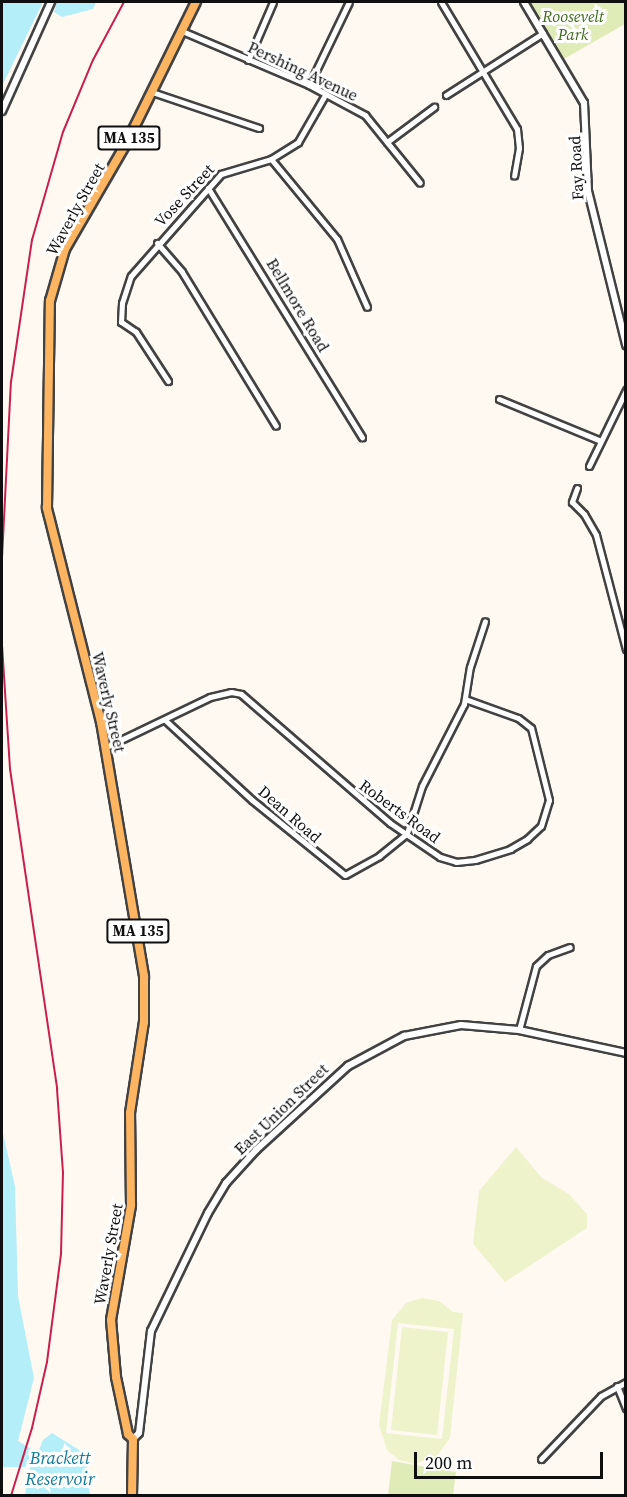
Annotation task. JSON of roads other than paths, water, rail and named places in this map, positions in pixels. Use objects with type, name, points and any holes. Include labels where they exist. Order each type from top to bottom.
[{"type":"main road","name":"Waverly Street","points":[[133,1439],[128,1434],[116,1377],[111,1320],[130,1220],[130,1113],[146,998],[106,747],[47,508],[50,301],[65,249],[112,171],[196,2]]},
{"type":"main road","name":"MA 135","points":[[132,1496],[133,1439]]},
{"type":"street","points":[[2,111],[51,2]]},
{"type":"street","points":[[248,60],[273,2]]},
{"type":"street","points":[[309,86],[350,2]]},
{"type":"street","points":[[441,2],[484,70],[517,129],[519,148],[514,176]]},
{"type":"street","name":"Fay Road","points":[[524,2],[584,103],[588,191],[626,345]]},
{"type":"street","name":"Pershing Avenue","points":[[182,31],[309,86],[365,115],[420,183]]},
{"type":"street","points":[[446,95],[543,33]]},
{"type":"street","points":[[152,92],[260,128]]},
{"type":"street","name":"Vose Street","points":[[168,381],[135,332],[121,322],[122,303],[131,276],[157,243],[208,188],[231,168],[271,159],[298,142],[325,95]]},
{"type":"street","points":[[387,142],[434,107]]},
{"type":"street","points":[[271,159],[337,239],[367,307]]},
{"type":"street","name":"Bellmore Road","points":[[208,188],[362,437]]},
{"type":"street","points":[[157,243],[182,272],[276,426]]},
{"type":"street","points":[[589,466],[626,390]]},
{"type":"street","points":[[499,399],[601,441]]},
{"type":"street","points":[[577,488],[572,502],[584,514],[596,535],[626,649]]},
{"type":"street","points":[[407,833],[422,786],[465,699],[470,667],[485,621]]},
{"type":"street","name":"Roberts Road","points":[[106,747],[222,693],[241,694],[351,793],[440,857],[456,862],[475,860],[510,849],[527,839],[548,812],[546,779],[531,728],[518,718],[465,699]]},
{"type":"street","name":"Dean Road","points":[[165,720],[340,874],[352,872],[407,833]]},
{"type":"street","points":[[519,1030],[537,966],[548,955],[570,947]]},
{"type":"street","name":"East Union Street","points":[[133,1439],[139,1433],[145,1354],[166,1295],[216,1198],[256,1150],[348,1066],[391,1041],[445,1026],[519,1030],[626,1053]]},
{"type":"street","points":[[541,1459],[601,1396],[626,1382]]},
{"type":"street","points":[[617,1386],[626,1408]]},
{"type":"water","points":[[2,2],[43,2],[2,86]]},
{"type":"water","points":[[57,2],[96,2],[93,9],[62,17],[54,12]]},
{"type":"water","name":"Brackett Reservoir","points":[[2,1129],[15,1186],[18,1296],[34,1378],[18,1441],[38,1453],[43,1440],[52,1433],[79,1450],[87,1464],[90,1495],[25,1495],[30,1467],[2,1467]]},
{"type":"railway","points":[[2,558],[11,382],[32,240],[63,132],[93,60],[124,2]]},
{"type":"railway","points":[[2,645],[10,769],[57,1089],[63,1172],[61,1254],[47,1362],[32,1428],[11,1496]]},
{"type":"park label","name":"Roosevelt Park","points":[[573,25]]}]
